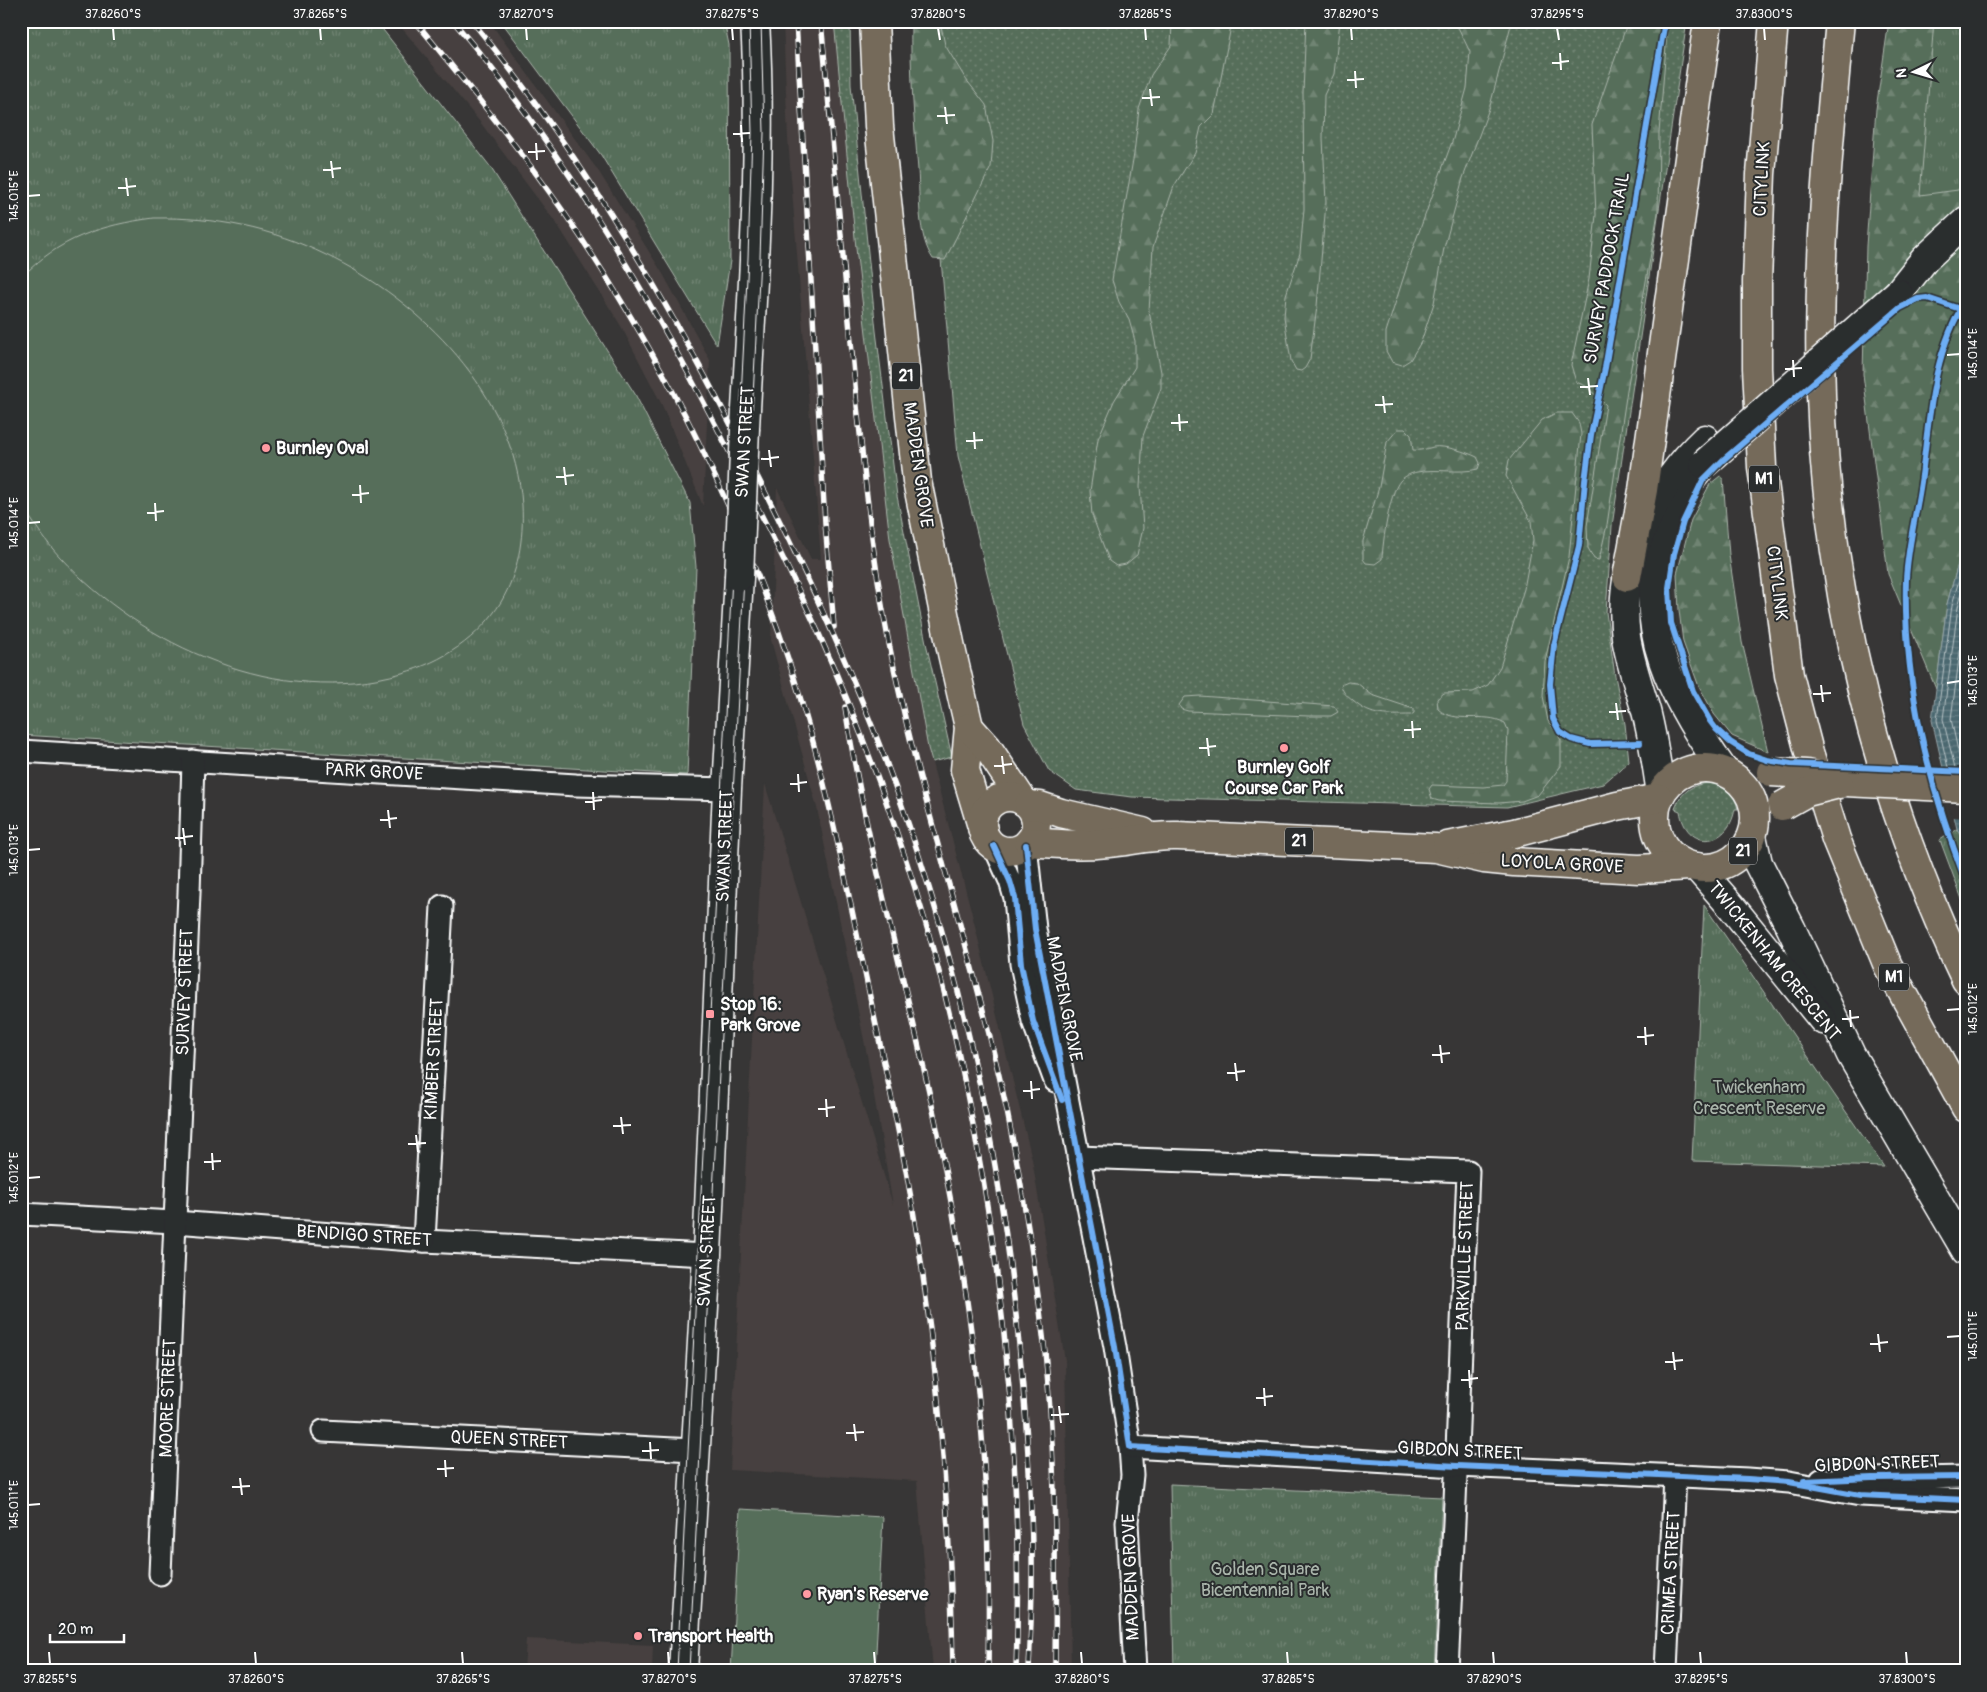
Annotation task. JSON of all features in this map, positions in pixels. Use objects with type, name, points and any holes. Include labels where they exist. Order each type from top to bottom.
[{"type":"main road","name":"SWAN STREET","points":[[683,1671],[694,1450],[707,1255],[727,789],[757,197],[758,133],[755,21]]},
{"type":"main road","name":"MADDEN GROVE","points":[[874,21],[879,126],[917,481],[969,727],[965,770],[988,838]]},
{"type":"main road","points":[[1694,867],[1682,862],[1668,851],[1659,836],[1655,819],[1660,796],[1653,741],[1634,676],[1626,638],[1624,608],[1627,577],[1643,490],[1708,21]]},
{"type":"main road","name":"CITYLINK","points":[[1774,21],[1761,174],[1757,282],[1757,368],[1762,467],[1789,675],[1809,752],[1836,840],[1888,966],[1966,1108]]},
{"type":"main road","points":[[1840,21],[1822,228],[1821,394],[1829,501],[1846,620],[1861,687],[1886,778],[1906,841],[1926,892],[1966,980]]},
{"type":"main road","points":[[1627,577],[1646,522],[1656,500],[1683,461],[1704,451],[1897,284],[1966,221]]},
{"type":"main road","points":[[1704,451],[1663,536],[1654,565],[1652,585],[1653,620],[1659,650],[1672,686],[1685,712],[1727,772]]},
{"type":"main road","points":[[969,727],[987,746],[1034,812],[1036,827],[1034,835],[1027,844]]},
{"type":"main road","name":"21","points":[[1660,796],[1675,778],[1694,769],[1714,768],[1727,772],[1806,774],[1846,782],[1966,788]]},
{"type":"main road","name":"21","points":[[1727,772],[1742,784],[1752,799],[1755,816],[1752,835]]},
{"type":"main road","name":"21","points":[[1694,867],[1714,868],[1730,862],[1743,851],[1752,835],[1782,806],[1807,792],[1846,782]]},
{"type":"main road","name":"LOYOLA GROVE","points":[[1436,848],[1514,833],[1660,796]]},
{"type":"main road","name":"21","points":[[1026,803],[1009,797],[994,802],[984,814],[988,838],[1000,849],[1013,851],[1027,844]]},
{"type":"main road","name":"LOYOLA GROVE","points":[[1026,803],[1156,835],[1436,848],[1484,859],[1514,862],[1639,869],[1694,867]]},
{"type":"main road","name":"LOYOLA GROVE","points":[[1027,844],[1107,843],[1156,835]]},
{"type":"main road","name":"TWICKENHAM CRESCENT","points":[[1752,835],[1758,863],[1851,1054],[1965,1252]]},
{"type":"main road","name":"TWICKENHAM CRESCENT","points":[[1694,867],[1731,906],[1851,1054]]},
{"type":"street","name":"PARK GROVE","points":[[21,751],[576,784],[727,789]]},
{"type":"street","name":"SURVEY STREET","points":[[175,1222],[193,761]]},
{"type":"street","name":"MADDEN GROVE","points":[[988,838],[1010,881],[1015,898],[1021,964],[1033,1021],[1060,1096],[1078,1158]]},
{"type":"street","name":"MADDEN GROVE","points":[[1027,844],[1035,929],[1115,1347],[1130,1448],[1132,1475],[1127,1522],[1136,1671]]},
{"type":"street","name":"KIMBER STREET","points":[[424,1241],[442,906]]},
{"type":"street","name":"PARKVILLE STREET","points":[[1078,1158],[1468,1171],[1447,1671]]},
{"type":"street","name":"BENDIGO STREET","points":[[21,1214],[175,1222],[424,1241],[707,1255]]},
{"type":"street","name":"MOORE STREET","points":[[160,1574],[175,1222]]},
{"type":"street","name":"QUEEN STREET","points":[[323,1431],[694,1450]]},
{"type":"street","name":"GIBDON STREET","points":[[1130,1448],[1789,1482],[1962,1475]]},
{"type":"street","name":"CRIMEA STREET","points":[[1666,1671],[1676,1476]]},
{"type":"street","name":"GIBDON STREET","points":[[1789,1482],[1860,1495],[1966,1500]]},
{"type":"shaded area","points":[[396,21],[489,21],[599,172],[663,274],[710,360],[703,506],[662,405],[621,326],[559,227],[480,122]]},
{"type":"shaded area","points":[[783,21],[834,21],[856,248],[890,539],[928,748],[971,910],[1032,1159],[1065,1360],[1071,1671],[933,1671],[917,1481],[730,1470],[765,784],[893,1205],[867,1055],[817,808],[771,640],[777,488],[811,559],[821,559],[788,139]]},
{"type":"shaded area","points":[[526,1639],[653,1645],[652,1671],[524,1671]]},
{"type":"green space","points":[[21,21],[376,21],[489,165],[635,394],[690,503],[696,567],[687,775],[21,735]]},
{"type":"green space","points":[[501,21],[724,21],[729,45],[730,261],[717,345],[601,155]]},
{"type":"green space","points":[[834,21],[850,21],[851,85],[876,331],[897,496],[926,643],[952,757],[932,762],[890,539],[856,248]]},
{"type":"green space","points":[[911,21],[940,21],[945,45],[965,78],[986,105],[993,141],[991,167],[945,260],[933,259],[924,239],[922,228],[913,96]]},
{"type":"green space","points":[[926,21],[1687,21],[1612,526],[1606,612],[1615,676],[1625,724],[1629,761],[1603,784],[1507,807],[1132,797],[1076,790],[1049,771],[1024,724],[958,456],[929,120]]},
{"type":"green space","points":[[1172,21],[1232,21],[1214,114],[1201,127],[1195,153],[1174,186],[1153,247],[1149,311],[1161,372],[1161,388],[1143,436],[1140,487],[1143,528],[1137,555],[1126,564],[1116,566],[1109,561],[1092,515],[1090,491],[1098,439],[1114,401],[1135,367],[1135,341],[1129,320],[1119,302],[1112,280],[1134,154],[1139,109],[1151,75],[1171,46]]},
{"type":"green space","points":[[1306,21],[1340,21],[1334,74],[1324,95],[1323,138],[1326,203],[1317,306],[1310,359],[1301,371],[1296,370],[1291,361],[1284,317],[1286,295],[1300,253],[1304,209],[1303,93]]},
{"type":"green space","points":[[1455,21],[1512,21],[1490,106],[1463,178],[1444,248],[1434,303],[1421,342],[1410,360],[1402,365],[1392,362],[1386,351],[1386,332],[1412,251],[1453,139],[1467,88],[1470,52]]},
{"type":"green space","points":[[1628,21],[1668,21],[1659,133],[1658,213],[1627,390],[1607,525],[1599,560],[1594,559],[1588,548],[1587,526],[1606,405],[1586,386],[1576,382],[1571,365],[1589,279],[1596,215],[1592,125]]},
{"type":"green space","points":[[1889,21],[1966,21],[1966,535],[1947,604],[1936,689],[1888,574],[1863,374],[1866,246],[1876,109]]},
{"type":"green space","points":[[1934,21],[1966,21],[1966,179],[1958,190],[1920,195]]},
{"type":"green space","name":"Burnley Oval","points":[[154,218],[221,222],[242,226],[284,238],[326,255],[361,274],[396,298],[428,325],[457,356],[482,389],[502,426],[515,465],[522,505],[521,543],[516,568],[501,602],[482,627],[458,647],[417,668],[402,673],[356,682],[309,682],[262,675],[216,662],[173,642],[131,618],[94,589],[60,557],[39,531],[21,504],[21,278],[35,264],[66,243],[116,225]]},
{"type":"green space","points":[[1556,413],[1572,413],[1579,423],[1581,434],[1569,557],[1545,661],[1543,696],[1548,721],[1561,740],[1561,766],[1538,795],[1522,801],[1499,803],[1439,801],[1432,799],[1429,789],[1432,785],[1483,787],[1503,785],[1506,781],[1508,730],[1505,723],[1488,718],[1461,717],[1445,714],[1438,709],[1437,699],[1444,693],[1473,692],[1488,685],[1500,667],[1524,589],[1533,540],[1531,521],[1506,476],[1509,460],[1542,420]]},
{"type":"green space","points":[[1398,429],[1405,429],[1411,435],[1413,450],[1433,447],[1449,448],[1477,457],[1480,463],[1478,469],[1425,471],[1412,473],[1401,480],[1396,487],[1390,507],[1382,559],[1375,564],[1366,563],[1363,559],[1363,541],[1379,487],[1387,442]]},
{"type":"green space","points":[[1720,476],[1723,478],[1729,555],[1742,642],[1768,752],[1732,736],[1714,714],[1698,684],[1683,642],[1677,574],[1691,520],[1710,484]]},
{"type":"green space","points":[[1348,682],[1357,683],[1372,695],[1414,709],[1414,713],[1411,715],[1387,715],[1373,713],[1347,696],[1341,685]]},
{"type":"green space","points":[[1200,696],[1334,706],[1338,712],[1331,716],[1309,716],[1188,711],[1181,709],[1179,705],[1185,697]]},
{"type":"green space","points":[[1710,783],[1728,791],[1737,804],[1738,809],[1735,809],[1731,822],[1724,832],[1707,840],[1698,838],[1690,833],[1684,824],[1680,811],[1675,809],[1680,798],[1688,790],[1698,785]]},
{"type":"green space","points":[[1957,829],[1966,842],[1966,910],[1940,840]]},
{"type":"green space","name":"Twickenham Crescent Reserve","points":[[1704,905],[1884,1167],[1692,1161]]},
{"type":"green space","name":"Golden Square Bicentennial Park","points":[[1170,1484],[1442,1497],[1434,1671],[1174,1671]]},
{"type":"green space","name":"Ryan's Reserve","points":[[740,1509],[883,1517],[875,1671],[731,1671]]},
{"type":"water","points":[[1966,535],[1966,842],[1957,829],[1932,720],[1947,604]]},
{"type":"pier","points":[[1940,767],[1966,768],[1966,818],[1952,817]]},
{"type":"tram line","points":[[677,1671],[748,258],[752,133],[749,21]]},
{"type":"tram line","points":[[689,1671],[760,258],[764,133],[761,21]]},
{"type":"railway","points":[[415,21],[491,114],[546,186],[635,323],[683,411],[727,503],[767,599],[790,664],[811,733],[838,844],[898,1128],[913,1210],[930,1324],[942,1439],[952,1613],[953,1671]]},
{"type":"railway","points":[[453,21],[494,71],[570,176],[639,286],[702,399],[809,612],[858,726],[904,853],[922,909],[948,1009],[965,1084],[991,1229],[1001,1303],[1013,1450],[1017,1523],[1016,1671]]},
{"type":"railway","points":[[472,21],[513,73],[589,180],[691,350],[770,502],[823,611],[885,759],[912,834],[936,909],[957,986],[991,1141],[1004,1219],[1022,1376],[1030,1478],[1032,1604],[1029,1671]]},
{"type":"railway","points":[[796,21],[825,523],[834,627]]},
{"type":"railway","points":[[821,21],[857,406],[880,595],[897,684],[912,745],[993,1050],[1013,1141],[1033,1261],[1049,1392],[1055,1551],[1055,1671]]},
{"type":"railway","points":[[845,707],[864,812],[936,1124],[966,1294],[977,1379],[986,1491],[988,1671]]},
{"type":"cycle path","name":"SURVEY PADDOCK TRAIL","points":[[1640,743],[1590,744],[1571,739],[1560,732],[1553,719],[1550,684],[1554,645],[1579,546],[1591,435],[1605,368],[1665,21]]},
{"type":"cycle path","points":[[1960,309],[1927,298],[1918,299],[1900,308],[1723,460],[1703,480],[1683,522],[1674,554],[1669,588],[1671,623],[1693,691],[1716,729],[1730,742],[1749,754],[1767,760],[1791,764],[1966,772]]},
{"type":"cycle path","points":[[1966,300],[1955,319],[1940,360],[1935,381],[1906,579],[1909,657],[1921,734],[1941,808],[1966,882]]},
{"type":"cycle path","points":[[1026,845],[1035,929],[1115,1347],[1130,1447],[1457,1466],[1748,1479],[1789,1482],[1860,1495],[1966,1500]]},
{"type":"cycle path","points":[[994,846],[1010,881],[1015,898],[1021,964],[1033,1021],[1062,1100]]},
{"type":"cycle path","points":[[1804,1481],[1966,1477]]},
{"type":"place","name":"Burnley Oval","points":[[266,448]]},
{"type":"place","name":"Burnley Golf Course Car Park","points":[[1284,748]]},
{"type":"place","name":"Stop 16: Park Grove","points":[[710,1014]]},
{"type":"place","name":"Ryan's Reserve","points":[[807,1594]]},
{"type":"place","name":"Transport Health","points":[[638,1636]]}]
